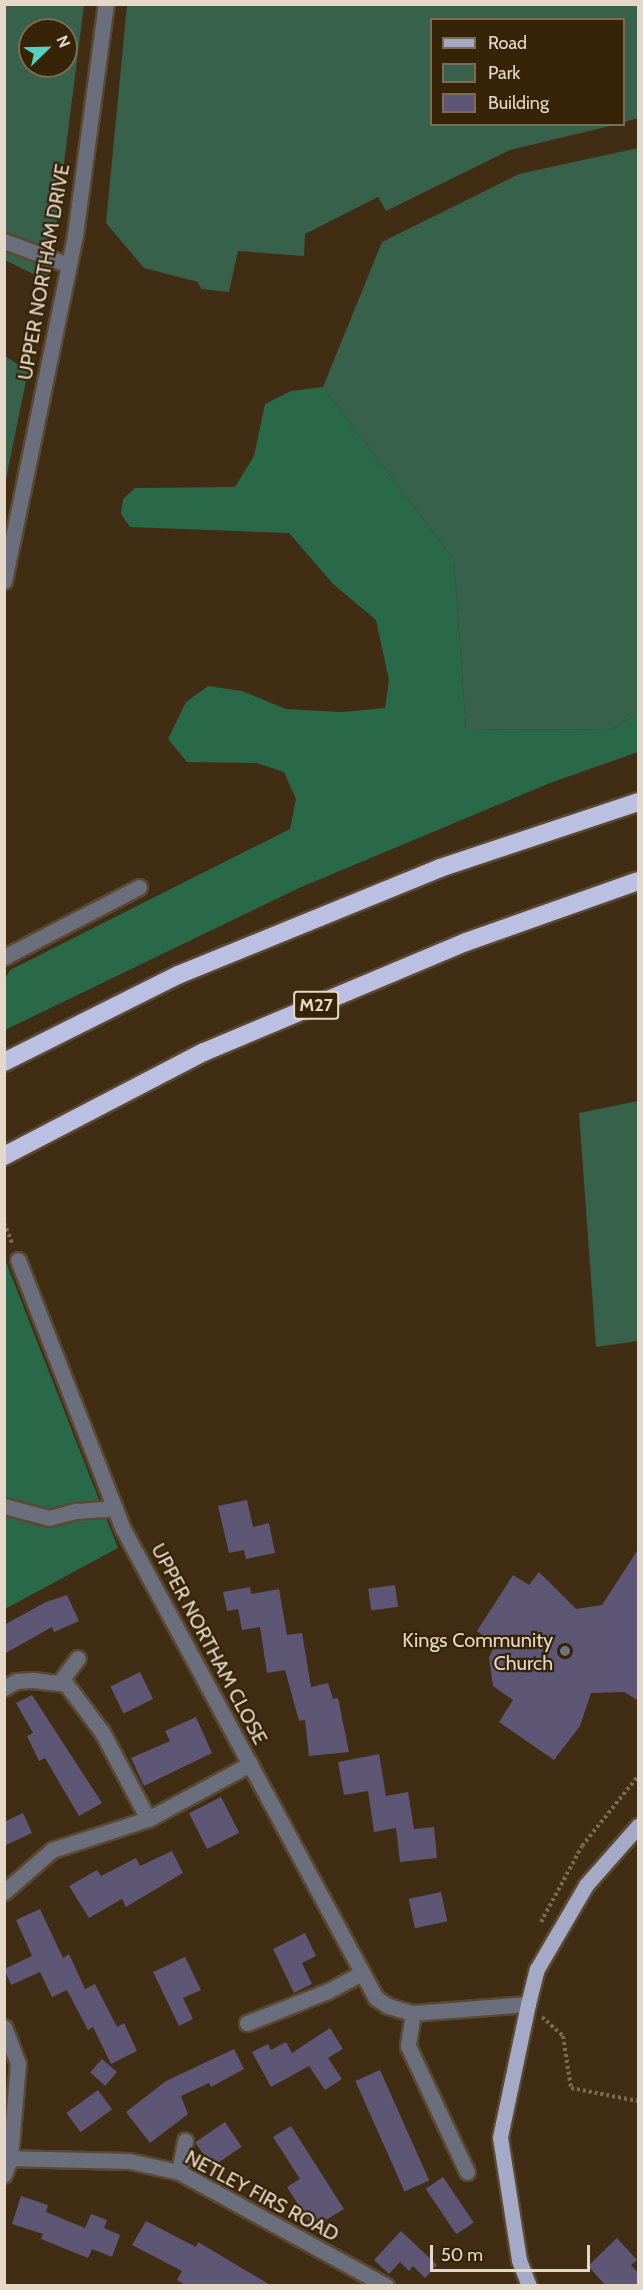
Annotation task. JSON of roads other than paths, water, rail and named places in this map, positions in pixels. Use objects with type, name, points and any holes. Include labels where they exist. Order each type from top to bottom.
[{"type":"highway","points":[[4,1062],[178,975],[440,868],[639,802]]},
{"type":"highway","name":"M27","points":[[4,1156],[204,1052],[466,942],[639,880]]},
{"type":"main road","points":[[529,2286],[519,2260],[501,2137],[528,2004],[537,1969],[586,1885],[639,1826]]},
{"type":"street","name":"UPPER NORTHAM DRIVE","points":[[4,581],[69,265],[106,4]]},
{"type":"street","points":[[4,241],[69,265]]},
{"type":"street","points":[[4,957],[139,887]]},
{"type":"street","name":"UPPER NORTHAM CLOSE","points":[[18,1260],[115,1508],[376,1998],[388,2006],[413,2013],[528,2004]]},
{"type":"street","points":[[4,1506],[49,1518],[76,1510],[115,1508]]},
{"type":"street","points":[[59,1683],[78,1658]]},
{"type":"street","points":[[10,1685],[66,1684],[102,1732],[148,1819]]},
{"type":"street","points":[[4,1892],[52,1850],[148,1819],[250,1764]]},
{"type":"street","points":[[247,2023],[328,1991],[362,1973]]},
{"type":"street","points":[[413,2013],[408,2046],[467,2172]]},
{"type":"street","points":[[4,2027],[18,2063],[4,2175]]},
{"type":"street","points":[[179,2172],[185,2141]]},
{"type":"street","name":"NETLEY FIRS ROAD","points":[[7,2158],[129,2161],[179,2172],[386,2286]]},
{"type":"place","name":"Kings Community Church","points":[[565,1651]]}]
